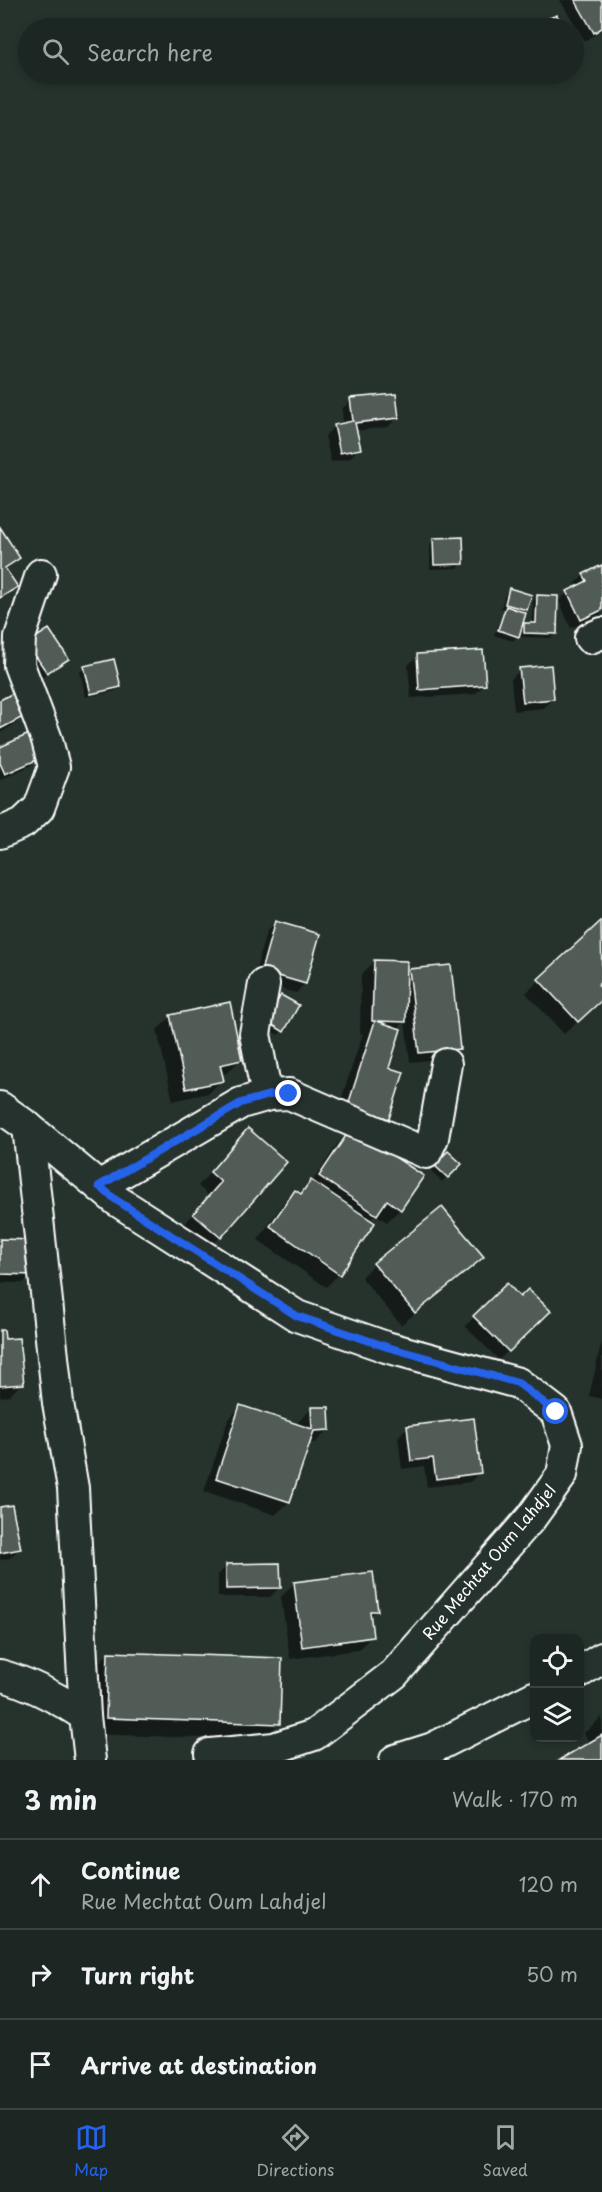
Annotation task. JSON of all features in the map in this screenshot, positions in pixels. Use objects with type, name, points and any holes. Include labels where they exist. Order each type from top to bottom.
[{"type":"street","points":[[0,833],[23,824],[39,808],[54,767],[47,740],[19,665],[20,636],[41,574]]},
{"type":"street","points":[[264,984],[255,1034],[266,1091],[269,1095]]},
{"type":"street","points":[[99,1186],[241,1103],[269,1095],[289,1094],[426,1153],[433,1138],[446,1064]]},
{"type":"street","name":"Rue Mechtat Oum Lahdjel","points":[[0,1107],[28,1127],[116,1200],[297,1316],[387,1347],[518,1383],[556,1412],[567,1445],[562,1475],[531,1518],[394,1674],[314,1735],[274,1748],[204,1757]]},
{"type":"street","points":[[28,1127],[58,1403],[73,1488],[85,1716],[90,1760]]},
{"type":"street","points":[[584,1669],[602,1658]]},
{"type":"street","points":[[0,1675],[22,1681],[55,1696],[85,1716]]},
{"type":"street","points":[[395,1760],[433,1748],[530,1699]]},
{"type":"street","points":[[204,1757],[243,1759]]},
{"type":"building","points":[[575,0],[602,0],[602,28],[594,33]]},
{"type":"building","points":[[396,394],[399,418],[355,423],[361,449],[340,453],[334,425],[353,421],[350,398]]},
{"type":"building","points":[[0,527],[20,558],[5,568],[18,587],[0,598]]},
{"type":"building","points":[[463,537],[464,564],[434,565],[433,538]]},
{"type":"building","points":[[602,565],[602,610],[581,620],[567,591],[587,581],[583,574]]},
{"type":"building","points":[[509,588],[532,595],[527,610],[505,604]]},
{"type":"building","points":[[537,595],[558,596],[557,634],[524,633],[524,623],[536,623]]},
{"type":"building","points":[[506,606],[526,613],[519,637],[498,630]]},
{"type":"building","points":[[49,629],[69,659],[47,673],[27,643]]},
{"type":"building","points":[[483,650],[486,685],[419,690],[417,654]]},
{"type":"building","points":[[114,659],[121,687],[91,694],[84,666]]},
{"type":"building","points":[[551,665],[554,699],[523,702],[519,668]]},
{"type":"building","points":[[13,693],[25,716],[0,729],[0,700]]},
{"type":"building","points":[[29,734],[41,758],[5,774],[0,763],[0,747]]},
{"type":"building","points":[[275,921],[320,934],[306,984],[261,971]]},
{"type":"building","points":[[601,921],[602,980],[598,985],[602,989],[602,1000],[578,1022],[538,979]]},
{"type":"building","points":[[374,960],[407,961],[406,1022],[377,1021],[401,1029],[389,1068],[404,1072],[389,1119],[348,1105],[375,1021],[372,1021]]},
{"type":"building","points":[[451,965],[460,1049],[419,1053],[409,969]]},
{"type":"building","points":[[281,995],[299,1005],[284,1032],[266,1021]]},
{"type":"building","points":[[230,1002],[242,1060],[220,1065],[224,1081],[186,1089],[170,1015]]},
{"type":"building","points":[[248,1128],[287,1162],[221,1238],[193,1214],[221,1182],[210,1172]]},
{"type":"building","points":[[351,1128],[424,1176],[401,1210],[387,1200],[377,1215],[319,1176]]},
{"type":"building","points":[[448,1151],[462,1164],[448,1178],[434,1165]]},
{"type":"building","points":[[311,1180],[375,1223],[340,1275],[270,1226],[295,1190],[301,1194]]},
{"type":"building","points":[[442,1207],[484,1257],[415,1313],[373,1263]]},
{"type":"building","points":[[0,1239],[35,1240],[34,1275],[0,1274]]},
{"type":"building","points":[[507,1283],[520,1297],[528,1289],[551,1311],[509,1352],[473,1316]]},
{"type":"building","points":[[0,1330],[4,1330],[5,1339],[19,1338],[24,1384],[0,1386]]},
{"type":"building","points":[[240,1405],[312,1429],[311,1407],[329,1407],[330,1430],[314,1431],[290,1502],[216,1478]]},
{"type":"building","points":[[474,1418],[481,1473],[436,1479],[433,1458],[411,1461],[407,1426]]},
{"type":"building","points":[[12,1505],[21,1549],[0,1553],[0,1507]]},
{"type":"building","points":[[280,1563],[281,1588],[226,1589],[226,1564]]},
{"type":"building","points":[[373,1572],[378,1611],[370,1611],[373,1637],[302,1647],[294,1582]]},
{"type":"building","points":[[108,1652],[282,1658],[280,1724],[106,1718]]},
{"type":"building","points":[[602,1735],[602,1760],[559,1760]]},
{"type":"route","points":[[289,1094],[269,1095],[241,1103],[99,1186],[116,1200],[297,1316],[387,1347],[518,1383],[556,1412]]}]
